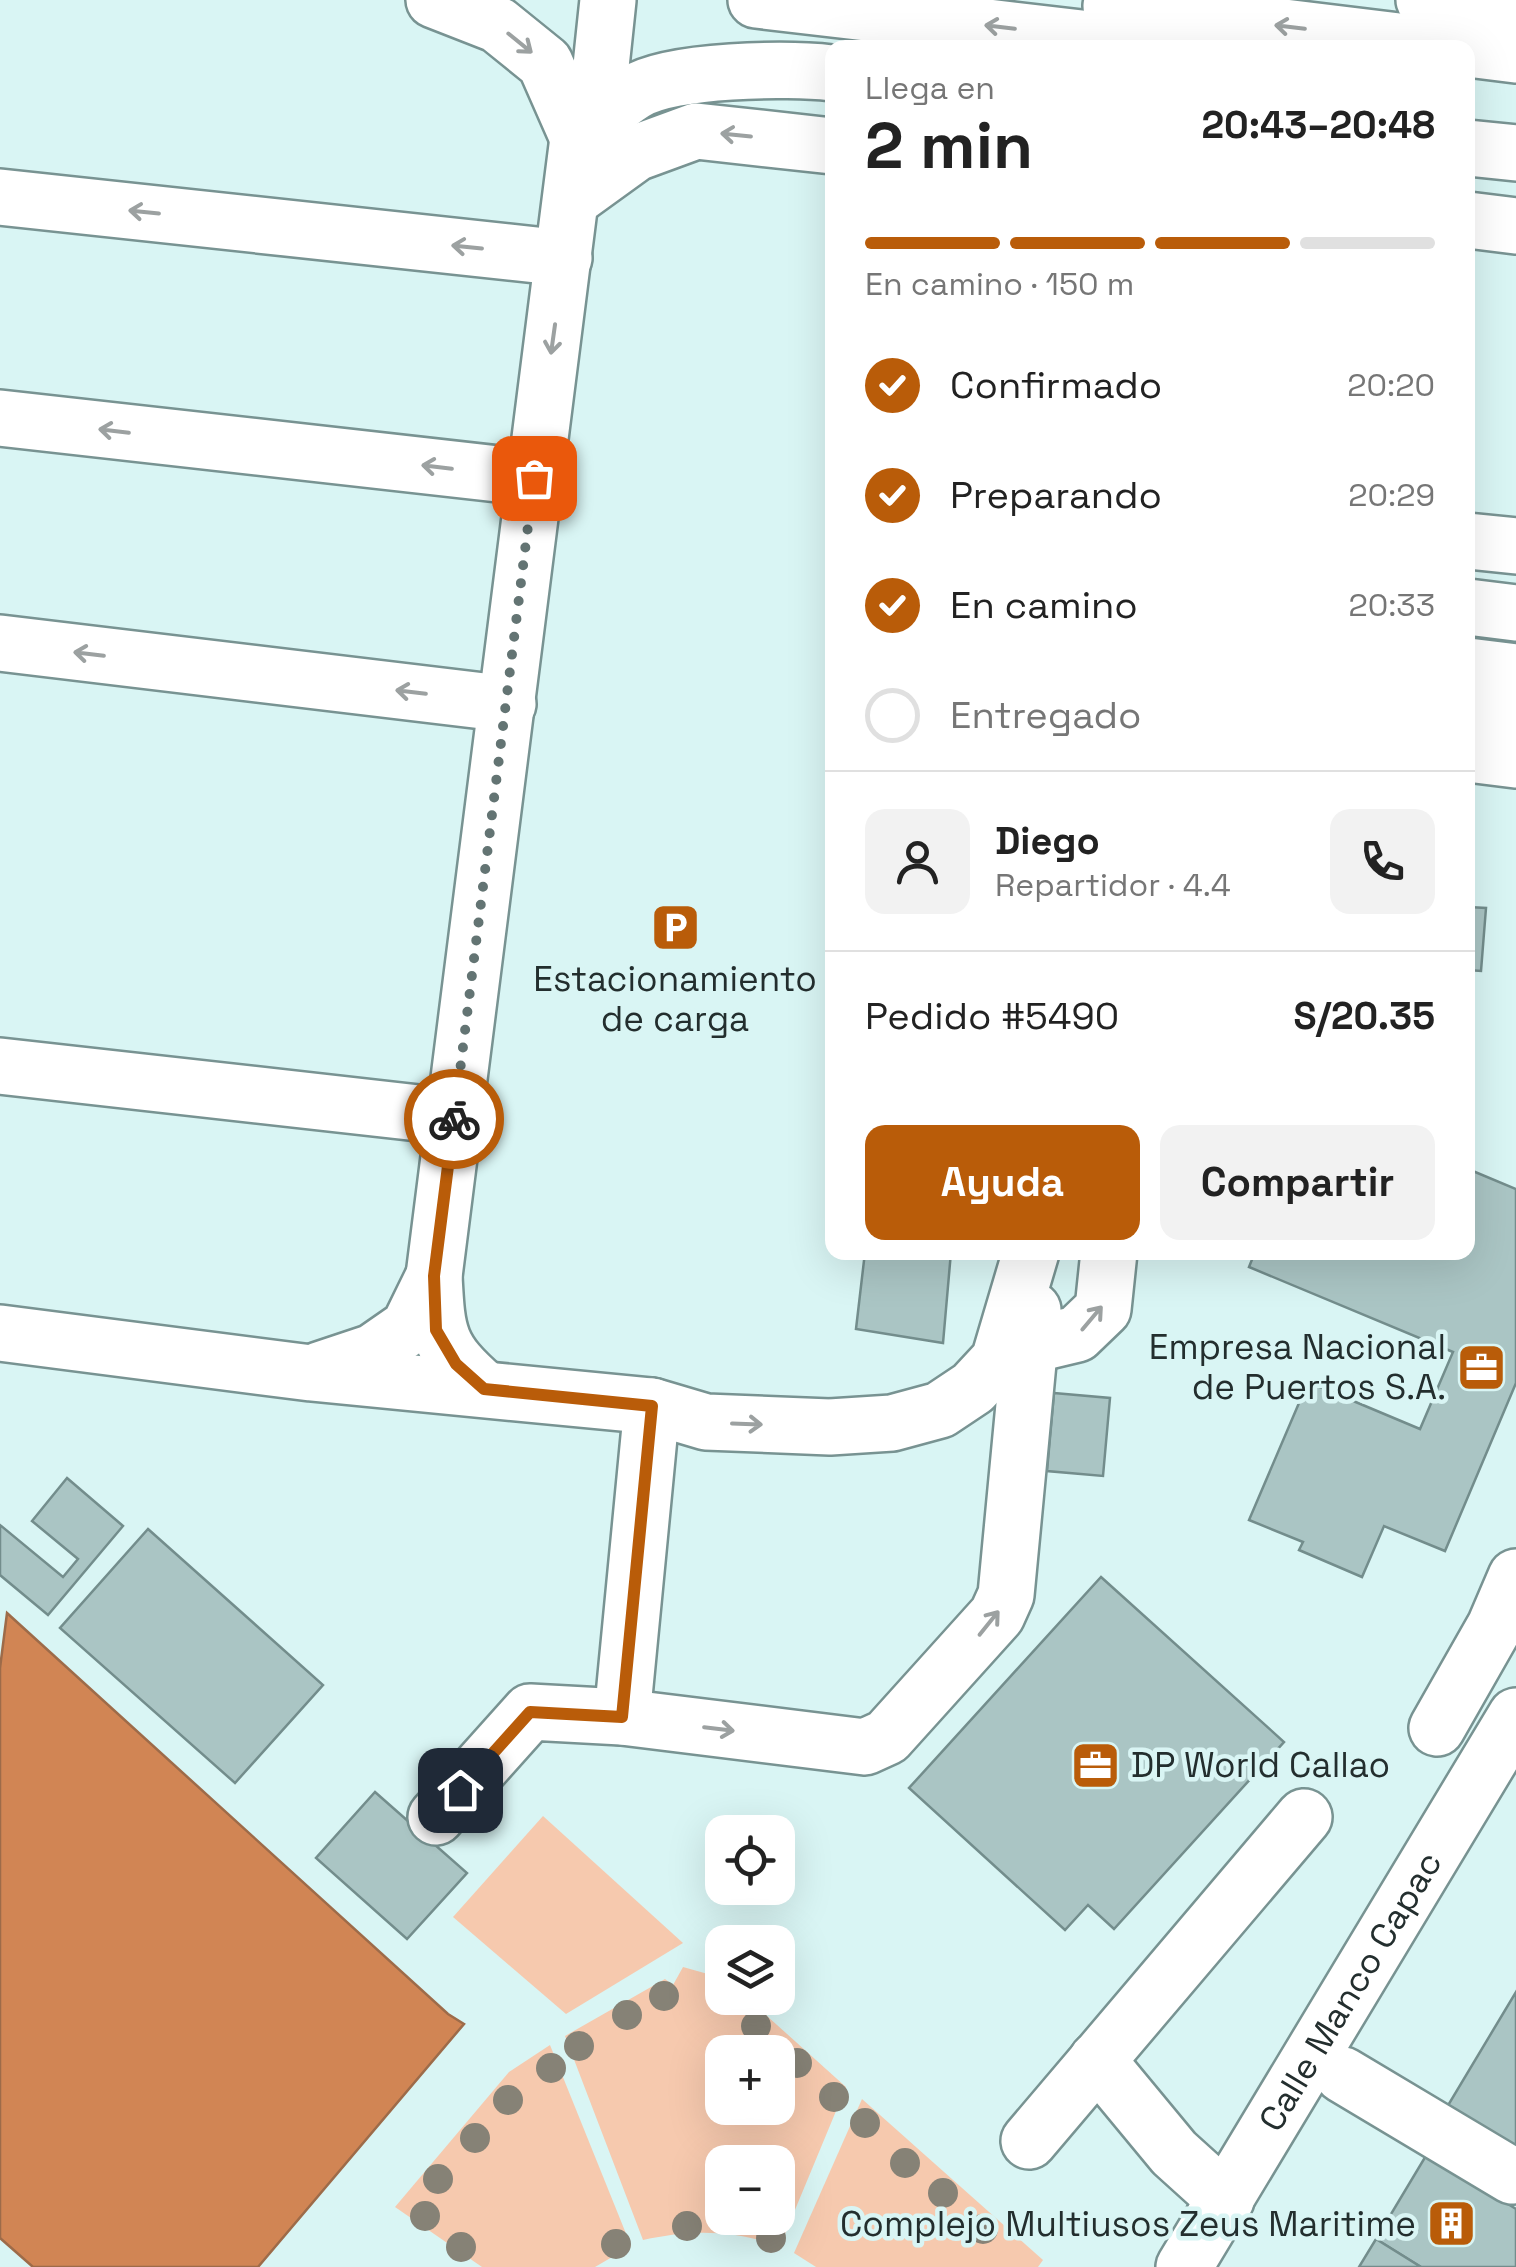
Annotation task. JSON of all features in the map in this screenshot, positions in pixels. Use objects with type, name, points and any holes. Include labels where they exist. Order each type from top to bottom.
[{"type":"main road","points":[[434,0],[498,25],[545,63],[578,138]]},
{"type":"main road","points":[[484,1389],[456,1364],[436,1330],[434,1276],[578,138],[599,85],[608,0]]},
{"type":"main road","points":[[756,0],[1098,40]]},
{"type":"main road","points":[[1064,0],[1391,40]]},
{"type":"main road","points":[[1424,0],[1516,11]]},
{"type":"main road","points":[[1475,50],[1516,55]]},
{"type":"main road","points":[[578,138],[637,90],[694,75],[825,72]]},
{"type":"main road","points":[[1475,85],[1516,90]]},
{"type":"main road","points":[[571,200],[636,153],[696,131],[825,145]]},
{"type":"main road","points":[[1475,149],[1516,154]]},
{"type":"main road","points":[[0,196],[564,258]]},
{"type":"main road","points":[[1475,221],[1516,226]]},
{"type":"main road","points":[[0,418],[534,478]]},
{"type":"main road","points":[[1475,542],[1516,546]]},
{"type":"main road","points":[[1475,608],[1516,613]]},
{"type":"main road","points":[[0,644],[508,704]]},
{"type":"main road","points":[[1475,667],[1516,672]]},
{"type":"main road","points":[[1475,711],[1516,716]]},
{"type":"main road","points":[[1475,755],[1516,760]]},
{"type":"main road","points":[[0,1066],[454,1117]]},
{"type":"main road","points":[[0,1334],[310,1373],[652,1406],[706,1422],[830,1427],[892,1423],[940,1410],[974,1388],[998,1360],[1031,1260]]},
{"type":"main road","points":[[436,1817],[530,1712],[622,1717],[865,1747],[887,1737],[997,1616],[1006,1595],[1031,1345],[1034,1260]]},
{"type":"main road","points":[[1031,1345],[1076,1334],[1090,1324],[1102,1309],[1107,1260]]},
{"type":"main road","points":[[310,1373],[372,1352],[409,1327],[434,1276]]},
{"type":"main road","points":[[622,1717],[652,1406]]},
{"type":"main road","points":[[1508,1756],[1423,1721],[1494,1626],[1516,1577]]},
{"type":"main road","name":"Calle Manco Capac","points":[[1223,2267],[1344,2075],[1508,1756]]},
{"type":"main road","name":"Calle Manco Capac","points":[[1184,2267],[1508,1756]]},
{"type":"main road","points":[[1029,2141],[1304,1817]]},
{"type":"main road","points":[[1098,2060],[1174,2153],[1226,2200]]},
{"type":"main road","points":[[1344,2075],[1512,2176]]},
{"type":"shaded area","points":[[7,1613],[448,2014],[464,2024],[258,2267],[33,2267],[0,2238],[0,1668]]},
{"type":"shaded area","points":[[543,1816],[683,1943],[566,2014],[453,1917]]},
{"type":"shaded area","points":[[683,1967],[705,1973],[705,2015],[766,2015],[788,2035],[705,2035],[705,2125],[795,2125],[795,2041],[846,2087],[795,2210],[795,2145],[705,2145],[705,2233],[643,2240],[565,2036],[665,1979],[673,1985]]},
{"type":"shaded area","points":[[550,2045],[631,2246],[595,2267],[482,2267],[395,2207],[509,2072]]},
{"type":"shaded area","points":[[862,2099],[1043,2260],[1038,2267],[816,2267],[794,2253]]},
{"type":"shaded area","points":[[729,2235],[785,2235],[780,2246]]},
{"type":"building","points":[[1475,907],[1486,908],[1481,971],[1475,971]]},
{"type":"building","name":"Empresa Nacional de Puertos S.A.","points":[[1475,1172],[1516,1189],[1516,1383],[1445,1551],[1384,1526],[1362,1577],[1299,1550],[1303,1542],[1249,1520],[1308,1382],[1420,1429],[1453,1352],[1249,1267],[1252,1260],[1475,1260]]},
{"type":"building","points":[[864,1260],[950,1260],[943,1343],[856,1329]]},
{"type":"building","points":[[1054,1393],[1110,1398],[1103,1476],[1047,1471]]},
{"type":"building","points":[[67,1478],[123,1526],[48,1615],[0,1575],[0,1525],[63,1577],[78,1559],[32,1521]]},
{"type":"building","points":[[148,1529],[323,1685],[235,1783],[60,1628]]},
{"type":"building","name":"DP World Callao","points":[[1101,1577],[1284,1742],[1114,1929],[1088,1905],[1065,1930],[909,1788]]},
{"type":"building","points":[[375,1792],[467,1873],[407,1939],[316,1858]]},
{"type":"building","points":[[1516,1992],[1516,2154],[1444,2112]]},
{"type":"building","name":"Complejo Multiusos Zeus Maritime","points":[[1427,2154],[1516,2209],[1516,2267],[1421,2267],[1376,2239]]},
{"type":"building","points":[[1376,2239],[1421,2267],[1359,2267]]},
{"type":"way so far","points":[[454,1119],[534,478]]},
{"type":"place","name":"Estacionamiento de carga","points":[[675,927]]},
{"type":"place","name":"Empresa Nacional de Puertos S.A.","points":[[1481,1367]]},
{"type":"place","name":"DP World Callao","points":[[1096,1765]]},
{"type":"place","name":"Complejo Multiusos Zeus Maritime","points":[[1451,2224]]},
{"type":"route","points":[[454,1119],[434,1276],[436,1330],[456,1364],[484,1389],[652,1406],[622,1717],[530,1712],[460,1790]]}]
